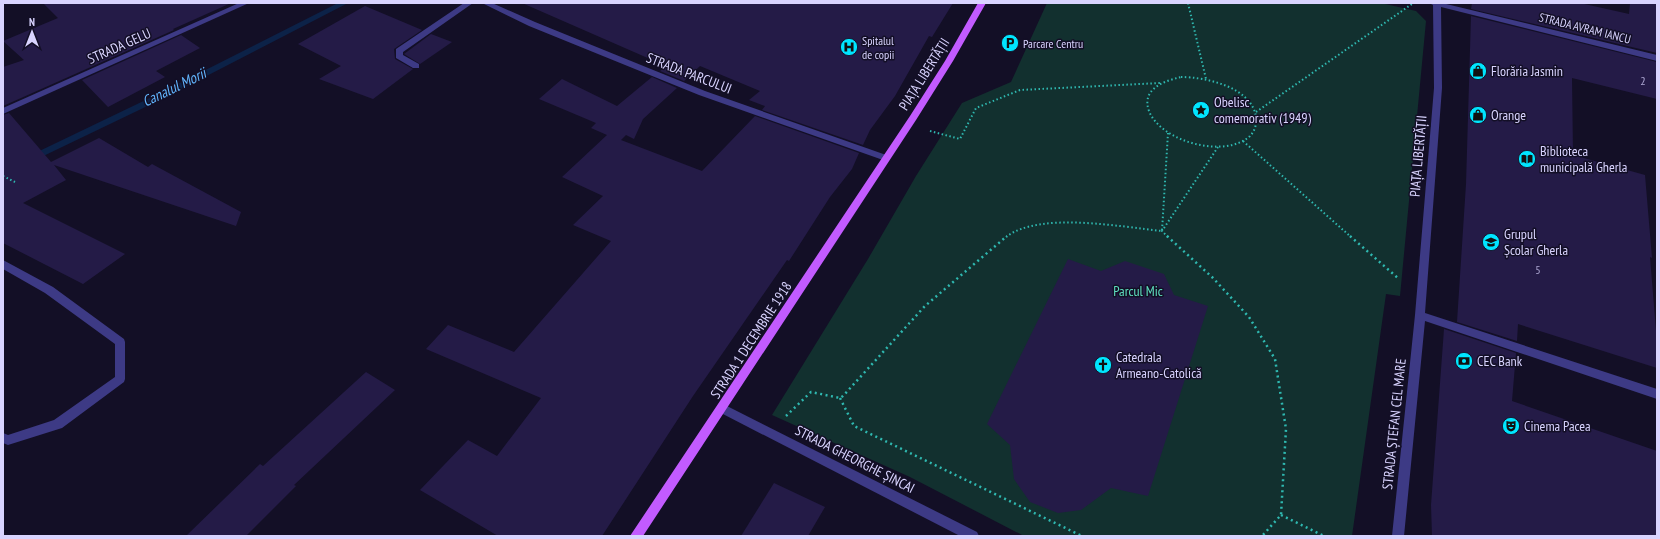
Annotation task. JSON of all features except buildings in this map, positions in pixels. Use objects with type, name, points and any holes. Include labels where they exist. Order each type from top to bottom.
[{"type":"main road","name":"PIAȚA LIBERTĂȚII","points":[[886,158],[909,126],[965,34],[982,3]]},
{"type":"main road","name":"STRADA 1 DECEMBRIE 1918","points":[[636,536],[723,409],[886,158]]},
{"type":"street","name":"STRADA GELU","points":[[3,111],[245,3]]},
{"type":"street","points":[[416,66],[399,56],[399,52],[469,3]]},
{"type":"street","name":"STRADA PARCULUI","points":[[486,3],[532,24],[702,93],[886,158]]},
{"type":"street","name":"STRADA AVRAM IANCU","points":[[1436,3],[1657,58]]},
{"type":"street","name":"PIAȚA LIBERTĂȚII","points":[[1420,315],[1420,298],[1438,88],[1436,3]]},
{"type":"street","points":[[3,264],[49,290],[120,342],[120,379],[58,424],[8,440],[3,438]]},
{"type":"street","points":[[1420,315],[1657,394]]},
{"type":"street","name":"STRADA ȘTEFAN CEL MARE","points":[[1398,536],[1420,315]]},
{"type":"street","name":"STRADA GHEORGHE ȘINCAI","points":[[723,409],[973,536]]},
{"type":"path","points":[[1188,3],[1206,79]]},
{"type":"path","points":[[1256,112],[1414,3]]},
{"type":"path","points":[[909,126],[960,139],[976,108],[1020,90],[1160,83],[1181,77],[1206,79],[1238,91],[1249,101],[1256,112],[1257,124],[1252,133],[1243,141],[1231,145],[1218,147],[1194,144],[1183,140],[1168,133],[1156,123],[1149,112],[1147,100],[1151,91],[1160,83]]},
{"type":"path","points":[[1162,231],[1168,133]]},
{"type":"path","points":[[1243,141],[1420,298]]},
{"type":"path","points":[[1162,231],[1218,147]]},
{"type":"path","points":[[3,176],[15,182]]},
{"type":"path","points":[[840,398],[925,306],[1008,235],[1030,225],[1040,224],[1084,223],[1162,231],[1213,278],[1250,317],[1275,359],[1286,429],[1281,516],[1262,536]]},
{"type":"path","points":[[769,432],[811,392],[840,398]]},
{"type":"path","points":[[840,398],[854,426],[1082,536]]},
{"type":"path","points":[[1281,516],[1324,536]]},
{"type":"green space","name":"Parcul Mic","points":[[1047,3],[1381,3],[1416,11],[1426,21],[1400,296],[1386,294],[1352,536],[1024,536],[910,477],[772,415],[868,259],[916,176],[962,103],[1011,82]]},
{"type":"waterway","name":"Canalul Morii","points":[[32,158],[159,97],[344,3]]},
{"type":"place","name":"Parcare Centru","points":[[1010,43]]},
{"type":"place","name":"Spitalul de copii","points":[[849,47]]},
{"type":"place","name":"Florăria Jasmin","points":[[1478,71]]},
{"type":"place","name":"Obelisc comemorativ (1949)","points":[[1201,110]]},
{"type":"place","name":"Orange","points":[[1478,115]]},
{"type":"place","name":"Biblioteca municipală Gherla","points":[[1527,159]]},
{"type":"place","name":"Grupul Școlar Gherla","points":[[1491,242]]},
{"type":"place","name":"CEC Bank","points":[[1464,361]]},
{"type":"place","name":"Catedrala Armeano-Catolică","points":[[1103,365]]},
{"type":"place","name":"Cinema Pacea","points":[[1511,426]]}]
